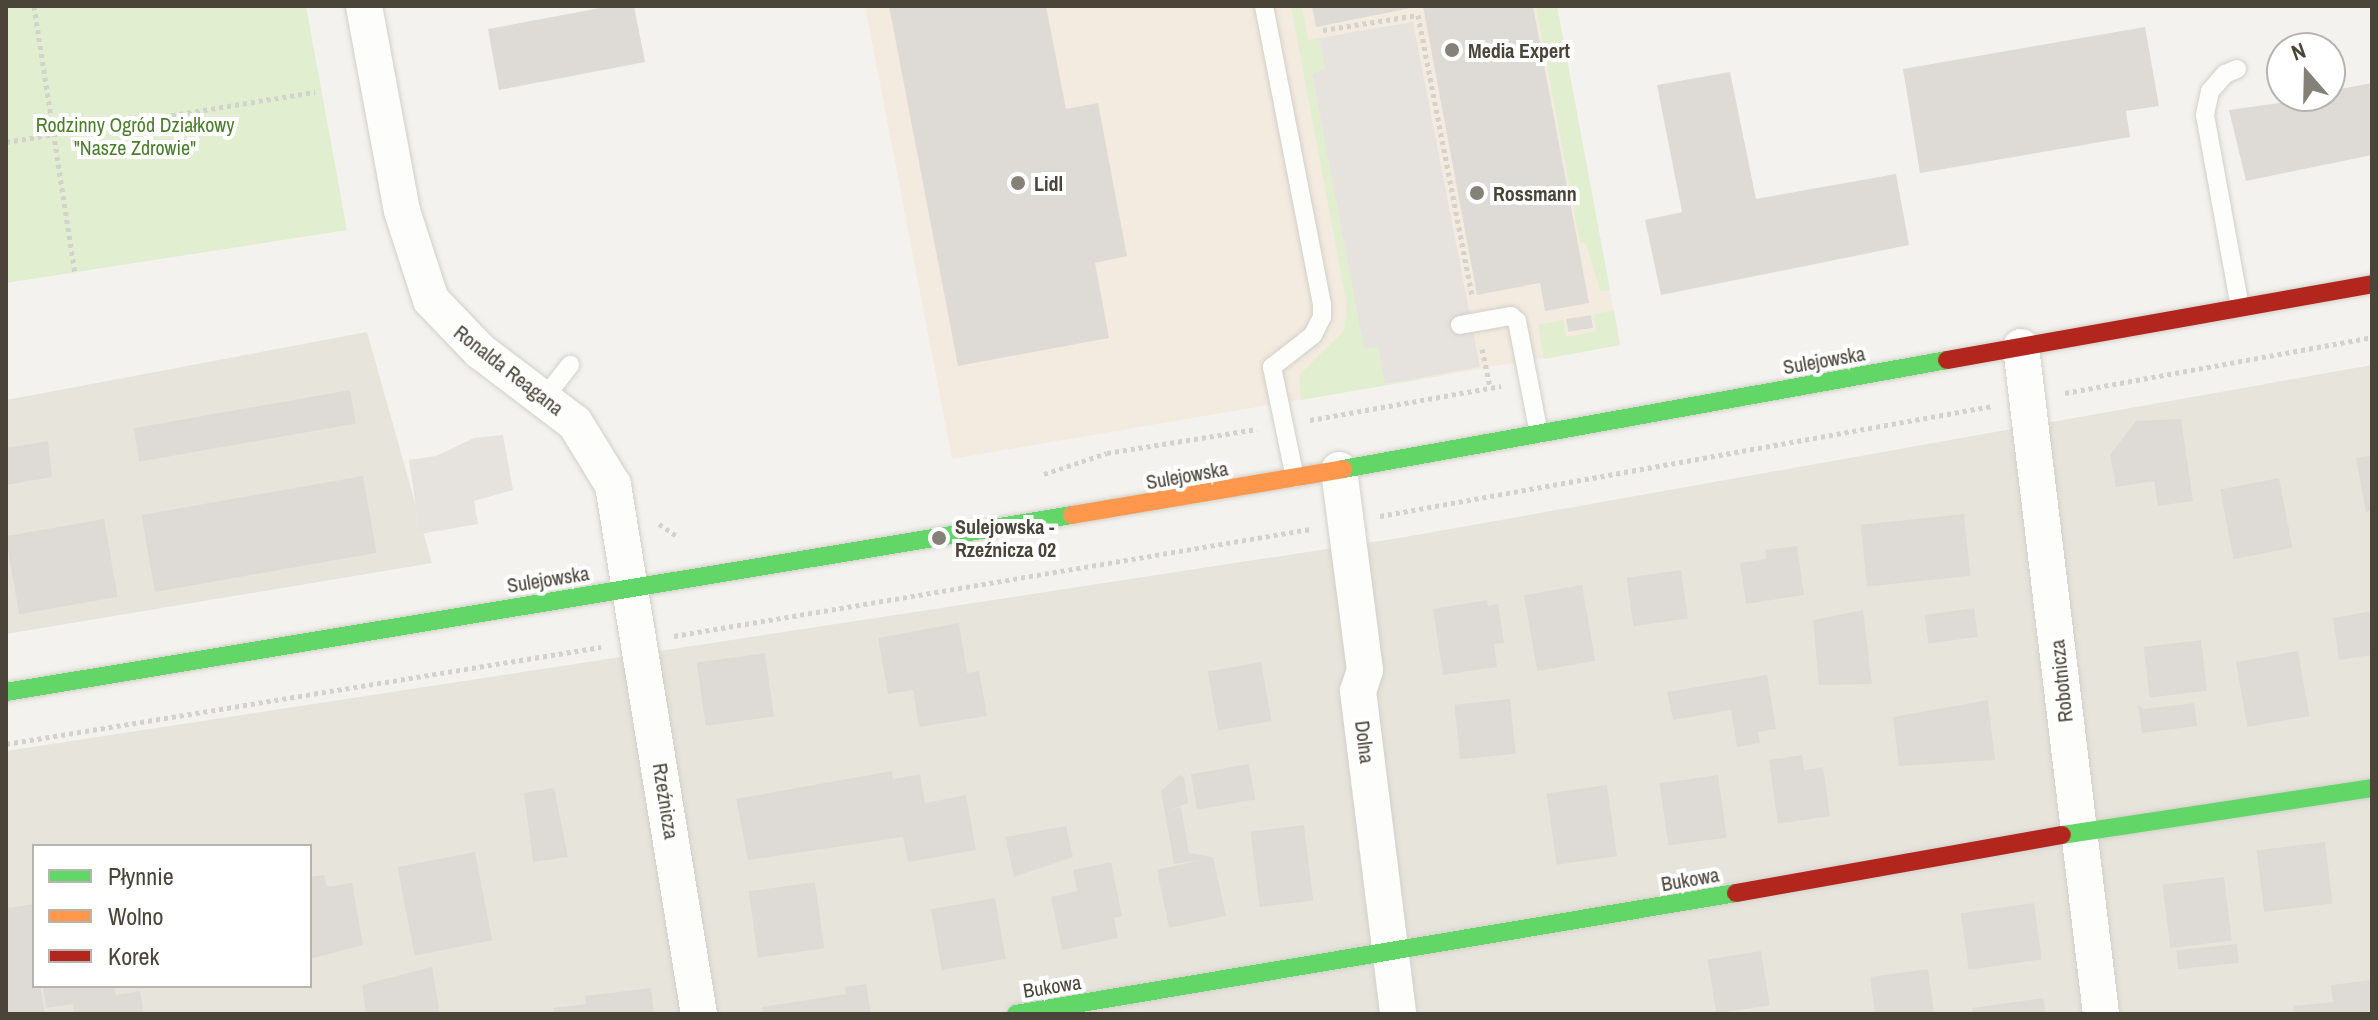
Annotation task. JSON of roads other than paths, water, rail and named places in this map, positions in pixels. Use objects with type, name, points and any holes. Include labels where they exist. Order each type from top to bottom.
[{"type":"main road","name":"Sulejowska","points":[[6,692],[1295,478],[2372,284]]},
{"type":"main road","name":"Bukowa","points":[[1016,1014],[1391,955],[2079,832],[2372,788]]},
{"type":"street","name":"Ronalda Reagana","points":[[364,6],[402,211],[423,283],[454,329],[575,423],[609,475],[633,588]]},
{"type":"street","name":"Robotnicza","points":[[2021,347],[2030,400],[2101,1014]]},
{"type":"street","name":"Dolna","points":[[1339,470],[1365,670],[1358,691],[1398,1014]]},
{"type":"street","name":"Rzeźnicza","points":[[633,588],[699,1014]]},
{"type":"lane","points":[[1264,6],[1322,305],[1322,317],[1313,335],[1272,367],[1295,478]]},
{"type":"lane","points":[[2237,69],[2225,74],[2210,91],[2205,115],[2240,307]]},
{"type":"lane","points":[[1469,324],[1511,316],[1517,321],[1539,434]]},
{"type":"lane","points":[[545,397],[570,365]]},
{"type":"place","name":"Media Expert","points":[[1452,50]]},
{"type":"place","name":"Lidl","points":[[1018,183]]},
{"type":"place","name":"Rossmann","points":[[1477,193]]},
{"type":"place","name":"Sulejowska - Rzeźnicza 02","points":[[939,538]]},
{"type":"park label","name":"Rodzinny Ogród Działkowy \"Nasze Zdrowie\"","points":[[135,136]]}]
